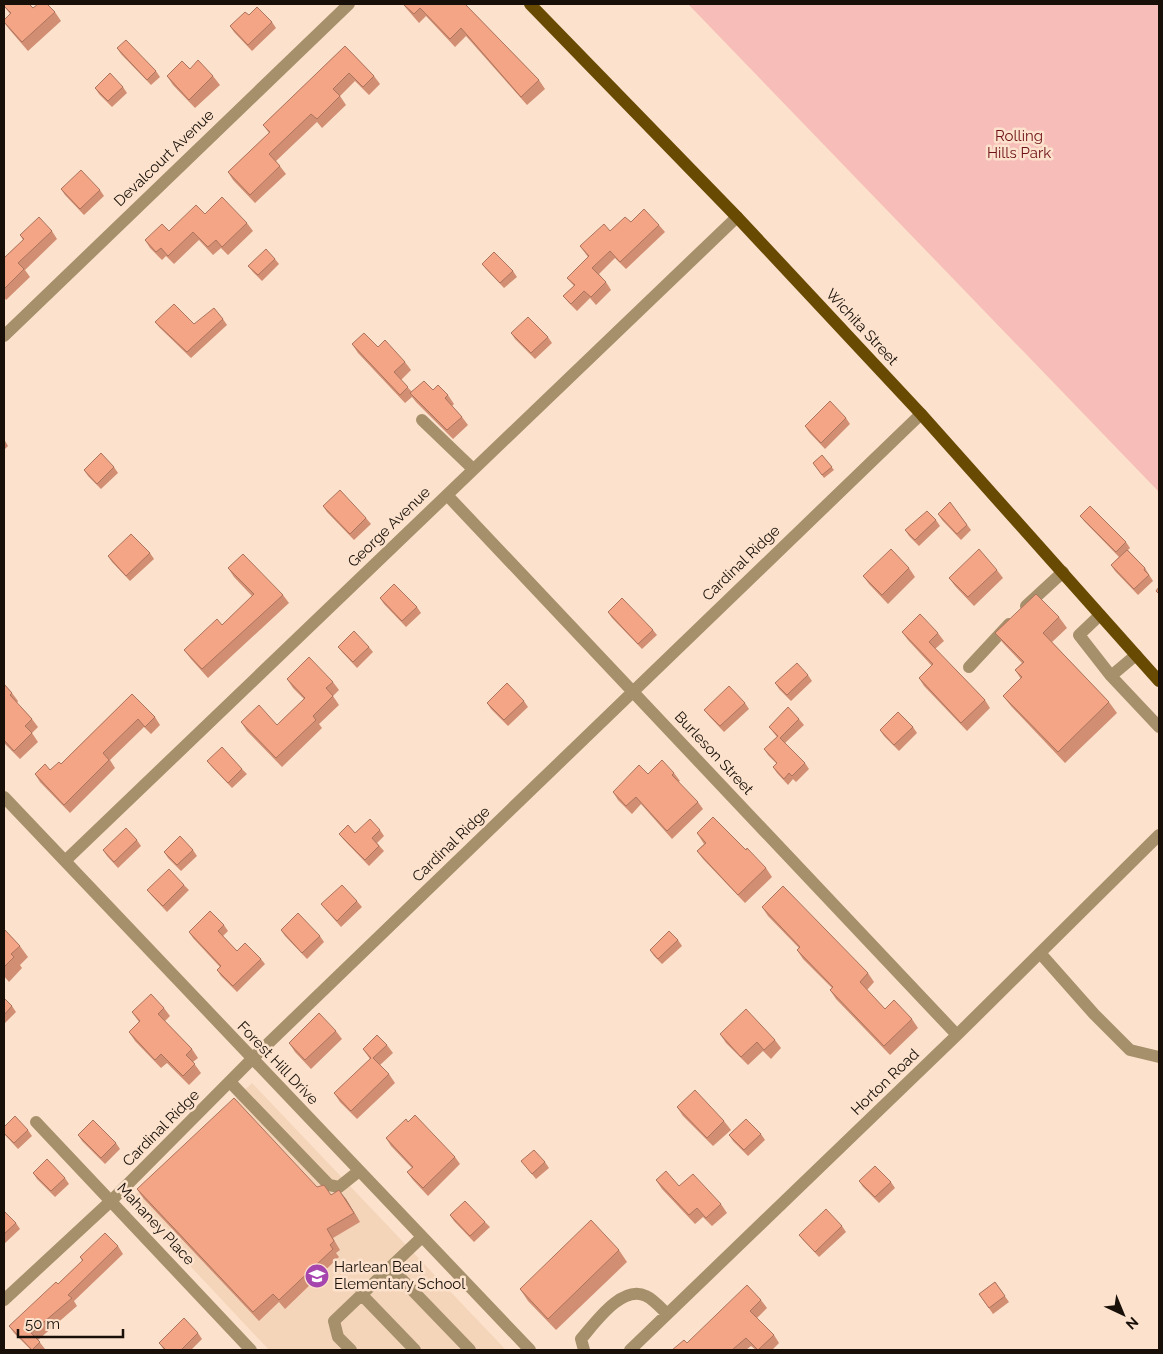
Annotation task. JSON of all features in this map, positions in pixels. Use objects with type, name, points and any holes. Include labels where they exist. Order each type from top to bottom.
[{"type":"main road","name":"Wichita Street","points":[[530,4],[737,217],[921,414],[1159,681]]},
{"type":"street","name":"Devalcourt Avenue","points":[[4,336],[349,4]]},
{"type":"street","name":"George Avenue","points":[[65,861],[737,217]]},
{"type":"street","name":"Cardinal Ridge","points":[[4,1300],[112,1200],[252,1059],[921,414]]},
{"type":"street","points":[[422,420],[473,470]]},
{"type":"street","name":"Burleson Street","points":[[447,495],[957,1035]]},
{"type":"street","points":[[969,667],[1036,596],[1063,572]]},
{"type":"street","points":[[1100,615],[1079,635],[1112,676],[1159,727]]},
{"type":"street","points":[[1112,676],[1136,655]]},
{"type":"street","name":"Forest Hill Drive","points":[[4,797],[422,1237],[525,1349]]},
{"type":"street","name":"Horton Road","points":[[630,1350],[957,1035],[1159,835]]},
{"type":"street","points":[[1040,953],[1094,1014],[1130,1050],[1159,1057]]},
{"type":"street","points":[[230,1082],[329,1185],[339,1187],[359,1171]]},
{"type":"street","name":"Mahaney Place","points":[[36,1122],[112,1200],[251,1350]]},
{"type":"street","points":[[351,1350],[338,1337],[334,1321],[422,1237]]},
{"type":"street","points":[[390,1267],[470,1350]]},
{"type":"street","points":[[584,1350],[580,1339],[621,1297],[633,1293],[646,1296],[667,1314]]},
{"type":"street","points":[[361,1294],[415,1350]]},
{"type":"shaded area","name":"Harlean Beal Elementary School","points":[[252,1083],[506,1350],[269,1350],[129,1201]]},
{"type":"green space","name":"Rolling Hills Park","points":[[688,4],[1159,4],[1159,492]]},
{"type":"building","points":[[5,4],[29,4],[33,8],[38,4],[47,4],[55,12],[22,42],[4,22],[11,13],[4,6]]},
{"type":"building","points":[[403,4],[465,4],[539,80],[521,97],[461,28],[450,39],[420,8],[414,14]]},
{"type":"building","points":[[257,7],[272,22],[248,45],[230,26],[245,12],[249,15]]},
{"type":"building","points":[[126,40],[156,71],[147,80],[117,48]]},
{"type":"building","points":[[345,46],[374,76],[363,87],[349,73],[333,89],[340,96],[317,119],[311,114],[269,154],[280,166],[250,195],[228,172],[270,132],[263,125]]},
{"type":"building","points":[[198,60],[213,76],[189,100],[167,76],[182,61],[190,69]]},
{"type":"building","points":[[110,73],[123,87],[108,101],[95,88]]},
{"type":"building","points":[[81,170],[100,190],[80,209],[61,189]]},
{"type":"building","points":[[222,197],[247,223],[222,247],[216,240],[208,247],[193,232],[168,256],[161,248],[156,252],[145,240],[162,224],[169,231],[196,205],[205,214]]},
{"type":"building","points":[[644,209],[659,225],[620,262],[610,251],[592,268],[606,282],[591,297],[584,291],[571,304],[563,296],[575,285],[567,278],[589,256],[580,246],[604,224],[610,231],[625,217],[631,222]]},
{"type":"building","points":[[39,217],[52,231],[18,263],[24,269],[4,289],[4,258],[24,239],[20,235]]},
{"type":"building","points":[[266,249],[275,259],[258,275],[248,266]]},
{"type":"building","points":[[494,252],[513,271],[500,283],[482,264]]},
{"type":"building","points":[[174,304],[194,324],[214,308],[223,319],[187,352],[155,322]]},
{"type":"building","points":[[528,317],[548,337],[531,353],[511,333]]},
{"type":"building","points":[[364,333],[378,347],[385,340],[405,362],[394,372],[408,387],[400,395],[352,344]]},
{"type":"building","points":[[424,381],[433,390],[438,385],[448,395],[445,398],[462,417],[447,430],[410,393]]},
{"type":"building","points":[[830,401],[846,418],[821,443],[805,426]]},
{"type":"building","points":[[101,453],[114,467],[97,484],[84,470]]},
{"type":"building","points":[[822,455],[832,467],[822,475],[813,463]]},
{"type":"building","points":[[340,490],[366,518],[350,534],[323,506]]},
{"type":"building","points":[[950,502],[967,525],[957,534],[938,514]]},
{"type":"building","points":[[1090,506],[1126,542],[1116,552],[1080,516]]},
{"type":"building","points":[[927,511],[936,520],[915,540],[905,530]]},
{"type":"building","points":[[131,534],[150,553],[126,576],[108,556]]},
{"type":"building","points":[[891,549],[909,568],[882,595],[863,576]]},
{"type":"building","points":[[979,549],[997,570],[968,597],[949,578]]},
{"type":"building","points":[[1127,550],[1145,568],[1144,570],[1149,575],[1134,589],[1111,565]]},
{"type":"building","points":[[243,554],[283,595],[202,669],[184,650],[217,619],[222,625],[254,594],[228,568]]},
{"type":"building","points":[[394,584],[417,607],[402,621],[380,598]]},
{"type":"building","points":[[1036,594],[1059,617],[1043,633],[1109,702],[1058,752],[1003,696],[1022,677],[1015,670],[1024,662],[995,633]]},
{"type":"building","points":[[622,598],[653,630],[638,644],[608,612]]},
{"type":"building","points":[[920,614],[938,633],[929,642],[985,700],[961,723],[919,678],[933,664],[902,632]]},
{"type":"building","points":[[354,631],[369,647],[353,662],[338,647]]},
{"type":"building","points":[[309,657],[333,682],[326,688],[333,696],[313,716],[316,720],[276,758],[241,722],[259,705],[277,725],[305,698],[287,679]]},
{"type":"building","points":[[797,663],[808,675],[787,695],[775,683]]},
{"type":"building","points":[[507,683],[524,701],[504,720],[487,703]]},
{"type":"building","points":[[4,684],[12,693],[10,695],[32,719],[25,726],[32,733],[14,751],[4,740]]},
{"type":"building","points":[[729,686],[745,703],[720,726],[704,710]]},
{"type":"building","points":[[132,694],[155,717],[145,727],[138,719],[103,753],[109,760],[64,805],[35,774],[45,764],[50,770],[59,762],[61,764]]},
{"type":"building","points":[[788,707],[799,719],[780,738],[805,763],[792,776],[789,773],[784,779],[773,767],[777,763],[764,749],[778,736],[769,727]]},
{"type":"building","points":[[898,712],[913,727],[894,745],[880,730]]},
{"type":"building","points":[[222,747],[242,769],[228,783],[207,761]]},
{"type":"building","points":[[662,760],[674,773],[672,775],[698,802],[667,831],[636,797],[626,806],[613,792],[639,765],[648,774]]},
{"type":"building","points":[[713,817],[766,868],[738,895],[697,851],[706,843],[697,833]]},
{"type":"building","points":[[370,819],[380,830],[372,838],[379,846],[365,860],[339,834],[348,825],[355,833]]},
{"type":"building","points":[[126,828],[137,840],[114,862],[103,850]]},
{"type":"building","points":[[180,836],[193,850],[177,865],[164,852]]},
{"type":"building","points":[[169,869],[184,885],[163,906],[147,890]]},
{"type":"building","points":[[342,885],[357,901],[337,921],[321,904]]},
{"type":"building","points":[[783,886],[868,973],[860,982],[885,1009],[894,1000],[912,1019],[884,1046],[830,990],[833,987],[797,950],[800,947],[762,907]]},
{"type":"building","points":[[210,911],[224,925],[218,931],[237,951],[245,943],[261,959],[233,986],[217,970],[221,966],[189,932]]},
{"type":"building","points":[[298,913],[320,936],[302,953],[281,930]]},
{"type":"building","points":[[4,929],[20,946],[11,954],[14,957],[4,967]]},
{"type":"building","points":[[669,931],[678,940],[658,959],[650,950]]},
{"type":"building","points":[[151,994],[164,1008],[158,1014],[192,1049],[186,1055],[195,1064],[183,1076],[161,1054],[155,1060],[129,1032],[140,1021],[132,1012]]},
{"type":"building","points":[[4,998],[12,1006],[4,1015]]},
{"type":"building","points":[[746,1009],[775,1040],[764,1050],[757,1042],[741,1057],[720,1034]]},
{"type":"building","points":[[319,1013],[336,1031],[305,1060],[289,1043]]},
{"type":"building","points":[[377,1035],[387,1045],[373,1058],[389,1074],[351,1111],[334,1093],[371,1058],[363,1049]]},
{"type":"building","points":[[695,1090],[724,1121],[707,1138],[677,1107]]},
{"type":"building","points":[[234,1098],[317,1187],[324,1185],[331,1195],[339,1190],[354,1213],[327,1229],[334,1241],[330,1245],[333,1249],[279,1300],[273,1294],[253,1312],[137,1189]]},
{"type":"building","points":[[415,1115],[455,1157],[423,1188],[407,1172],[413,1167],[386,1138],[406,1119],[408,1122]]},
{"type":"building","points":[[15,1116],[28,1130],[14,1143],[4,1133],[4,1127]]},
{"type":"building","points":[[746,1119],[761,1134],[744,1150],[729,1135]]},
{"type":"building","points":[[93,1120],[116,1143],[101,1158],[78,1135]]},
{"type":"building","points":[[534,1150],[545,1162],[532,1174],[521,1161]]},
{"type":"building","points":[[47,1159],[65,1178],[51,1191],[33,1173]]},
{"type":"building","points":[[875,1166],[891,1182],[875,1197],[859,1181]]},
{"type":"building","points":[[666,1171],[679,1186],[693,1174],[721,1204],[706,1218],[697,1208],[689,1215],[656,1180]]},
{"type":"building","points":[[465,1201],[485,1222],[470,1236],[450,1215]]},
{"type":"building","points":[[826,1209],[842,1226],[815,1252],[799,1235]]},
{"type":"building","points":[[4,1211],[16,1223],[4,1234]]},
{"type":"building","points":[[591,1220],[619,1250],[548,1319],[520,1289]]},
{"type":"building","points":[[105,1233],[118,1246],[68,1295],[72,1298],[31,1333],[40,1342],[32,1350],[9,1326],[56,1282],[58,1284],[83,1260],[80,1257]]},
{"type":"building","points":[[995,1282],[1005,1296],[989,1308],[979,1294]]},
{"type":"building","points":[[747,1285],[761,1300],[750,1311],[774,1335],[758,1350],[746,1338],[732,1350],[672,1350],[684,1340],[687,1343]]},
{"type":"building","points":[[184,1318],[198,1333],[181,1350],[166,1350],[159,1343]]},
{"type":"place","name":"Harlean Beal Elementary School","points":[[317,1276]]}]
